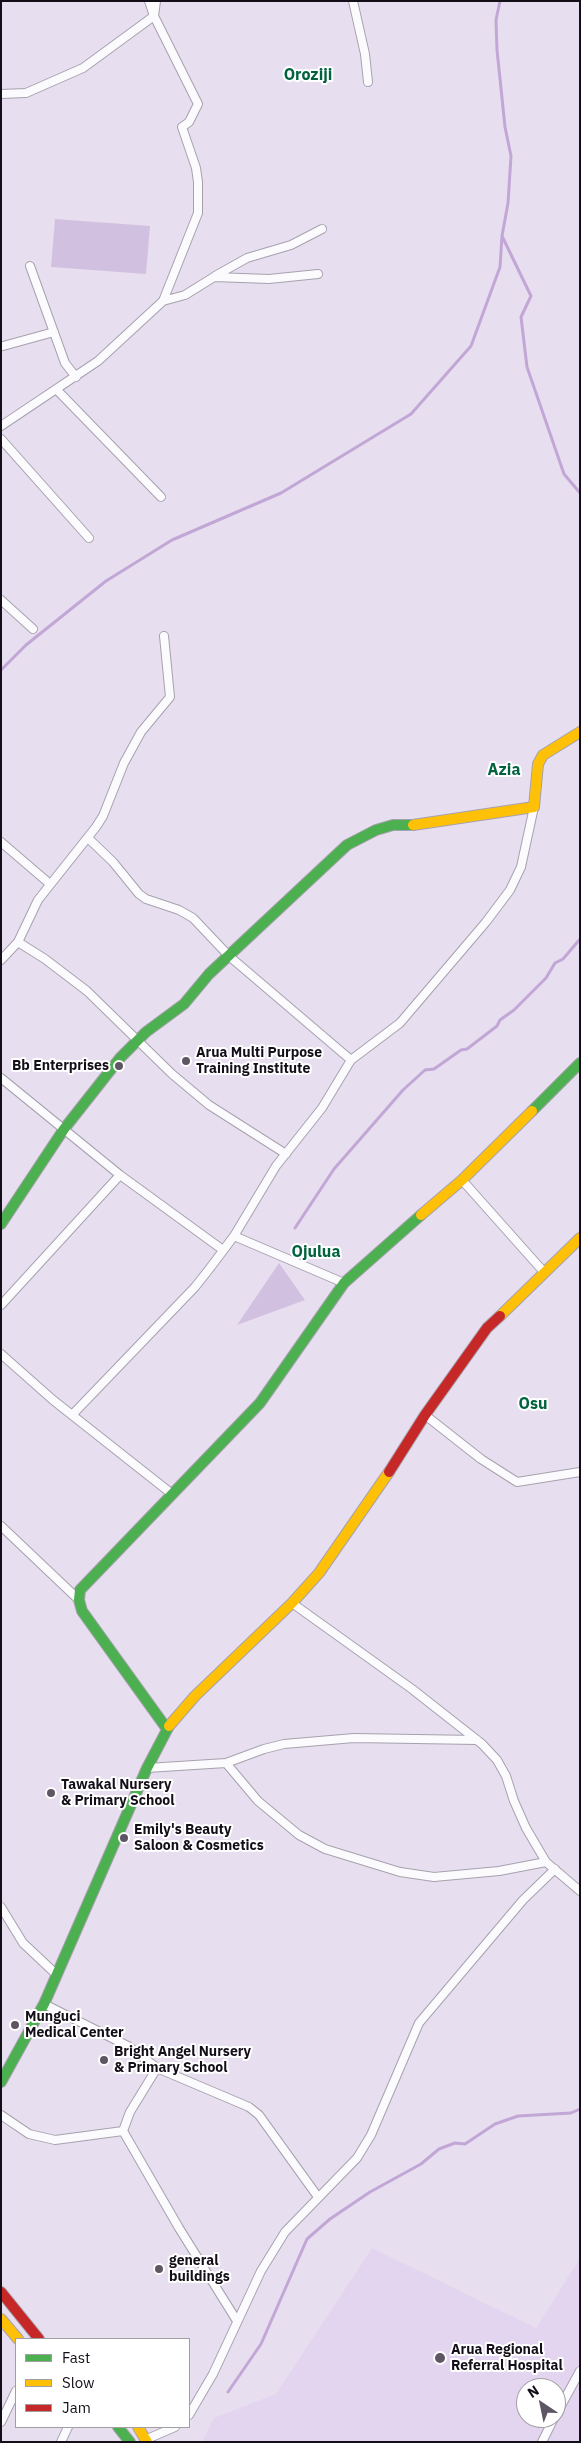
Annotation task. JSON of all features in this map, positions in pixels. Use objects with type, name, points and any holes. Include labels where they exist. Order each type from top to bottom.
[{"type":"street","points":[[1,426],[76,377],[120,343],[163,301],[198,212],[196,168],[182,127],[188,122],[198,104],[154,16],[149,1]]},
{"type":"street","points":[[1,94],[26,93],[63,79],[94,61],[154,16],[156,1]]},
{"type":"street","points":[[353,1],[365,54],[368,82]]},
{"type":"street","points":[[163,301],[185,295],[247,258],[291,245],[322,229]]},
{"type":"street","points":[[30,266],[65,362],[76,377]]},
{"type":"street","points":[[214,277],[269,279],[318,274]]},
{"type":"street","points":[[3,346],[54,332]]},
{"type":"street","points":[[57,390],[161,497]]},
{"type":"street","points":[[1,439],[89,538]]},
{"type":"street","points":[[1,600],[33,629]]},
{"type":"street","points":[[1,960],[18,942],[34,908],[50,884],[88,838],[103,816],[124,763],[141,732],[170,697],[164,636]]},
{"type":"street","points":[[73,1414],[195,1287],[234,1236],[266,1180],[322,1108],[351,1060],[400,1022],[486,922],[510,890],[521,867],[534,807],[538,764],[543,755],[580,732]]},
{"type":"street","points":[[1,1224],[64,1129],[120,1058],[139,1039],[184,1004],[210,974],[340,851],[376,830],[392,825],[424,825],[466,816],[534,807]]},
{"type":"street","points":[[88,838],[113,862],[146,900],[179,910],[193,918],[229,956],[351,1060]]},
{"type":"street","points":[[1,842],[50,884]]},
{"type":"street","points":[[18,942],[45,959],[87,991],[139,1039],[172,1074],[209,1105],[286,1154]]},
{"type":"street","points":[[167,1729],[82,1611],[79,1600],[80,1590],[266,1396],[344,1283],[371,1257],[462,1180],[580,1064]]},
{"type":"street","points":[[1,1078],[120,1175],[223,1250]]},
{"type":"street","points":[[1,1305],[120,1175]]},
{"type":"street","points":[[462,1180],[543,1271]]},
{"type":"street","points":[[234,1236],[344,1283]]},
{"type":"street","points":[[1,2082],[44,2004],[167,1729],[195,1696],[292,1604],[319,1573],[366,1508],[425,1415],[487,1328],[543,1271],[580,1238]]},
{"type":"street","points":[[1,1354],[23,1376],[172,1494]]},
{"type":"street","points":[[425,1415],[481,1459],[517,1482],[580,1472]]},
{"type":"street","points":[[1,1526],[79,1600]]},
{"type":"street","points":[[292,1604],[412,1689],[477,1740],[497,1760],[506,1776],[526,1828],[546,1862],[580,1891]]},
{"type":"street","points":[[148,1768],[226,1763],[264,1748],[284,1744],[354,1738],[477,1740]]},
{"type":"street","points":[[226,1763],[258,1801],[299,1835],[325,1849],[400,1872],[434,1877],[499,1871],[546,1862]]},
{"type":"street","points":[[190,2414],[213,2374],[261,2271],[285,2232],[357,2158],[371,2135],[419,2023],[523,1900],[555,1869]]},
{"type":"street","points":[[1,1907],[24,1943],[57,1974]]},
{"type":"street","points":[[44,2004],[128,2046],[157,2068],[249,2107],[259,2115],[318,2197]]},
{"type":"street","points":[[123,2131],[130,2112],[157,2068]]},
{"type":"street","points":[[1,2115],[29,2134],[49,2140],[123,2131]]},
{"type":"street","points":[[123,2131],[179,2228],[237,2321]]},
{"type":"street","points":[[1,2292],[38,2338]]},
{"type":"street","points":[[3,2325],[17,2338]]},
{"type":"street","points":[[566,2397],[580,2372]]},
{"type":"street","points":[[1,2422],[15,2392]]},
{"type":"street","points":[[61,2442],[68,2428]]},
{"type":"street","points":[[119,2428],[130,2442]]},
{"type":"street","points":[[139,2428],[147,2440],[173,2428]]},
{"type":"street","points":[[542,2442],[549,2428]]},
{"type":"shaded area","points":[[55,219],[150,226],[146,274],[51,267]]},
{"type":"shaded area","points":[[279,1263],[305,1300],[237,1325]]},
{"type":"shaded area","name":"Arua Regional Referral Hospital","points":[[372,2248],[536,2328],[580,2258],[580,2442],[202,2442],[214,2418],[276,2394]]},
{"type":"waterway","points":[[500,1],[496,20],[497,50],[505,127],[511,156],[508,203],[502,236],[531,296],[521,317],[527,367],[564,474],[580,493]]},
{"type":"waterway","points":[[1,670],[26,645],[106,581],[172,540],[281,493],[411,414],[471,346],[500,267],[502,236]]},
{"type":"waterway","points":[[295,1228],[334,1169],[403,1090],[425,1070],[434,1069],[461,1050],[467,1049],[497,1026],[500,1020],[514,1010],[546,978],[555,963],[563,959],[580,939]]},
{"type":"waterway","points":[[228,2392],[261,2344],[307,2239],[330,2219],[370,2192],[421,2164],[439,2149],[455,2143],[465,2144],[495,2124],[518,2116],[571,2113],[580,2109]]},
{"type":"traffic: fast","points":[[1,1224],[64,1129],[120,1058],[146,1032],[184,1004],[209,974],[347,845],[376,830],[393,825],[413,825]]},
{"type":"traffic: fast","points":[[532,1111],[580,1063]]},
{"type":"traffic: fast","points":[[167,1729],[82,1611],[79,1600],[80,1590],[260,1403],[344,1283],[421,1215]]},
{"type":"traffic: fast","points":[[1,2082],[44,2004],[147,1768],[169,1726]]},
{"type":"traffic: fast","points":[[119,2428],[130,2442]]},
{"type":"traffic: slow","points":[[413,825],[534,807],[538,764],[543,755],[580,732]]},
{"type":"traffic: slow","points":[[421,1215],[462,1180],[532,1111]]},
{"type":"traffic: slow","points":[[500,1316],[580,1238]]},
{"type":"traffic: slow","points":[[169,1726],[195,1696],[292,1603],[319,1573],[389,1472]]},
{"type":"traffic: slow","points":[[1,2319],[17,2338]]},
{"type":"traffic: slow","points":[[139,2428],[147,2442]]},
{"type":"traffic: jam","points":[[389,1472],[425,1415],[487,1328],[500,1316]]},
{"type":"traffic: jam","points":[[1,2292],[38,2338]]},
{"type":"place","name":"Arua Multi Purpose Training Institute","points":[[186,1061]]},
{"type":"place","name":"Bb Enterprises","points":[[119,1066]]},
{"type":"place","name":"Tawakal Nursery & Primary School","points":[[51,1793]]},
{"type":"place","name":"Emily's Beauty Saloon & Cosmetics","points":[[124,1838]]},
{"type":"place","name":"Munguci Medical Center","points":[[15,2025]]},
{"type":"place","name":"Bright Angel Nursery & Primary School","points":[[104,2060]]},
{"type":"place","name":"general buildings","points":[[159,2269]]},
{"type":"place","name":"Arua Regional Referral Hospital","points":[[440,2358]]},
{"type":"district","name":"Oroziji","points":[[308,75]]},
{"type":"district","name":"Azia","points":[[504,770]]},
{"type":"district","name":"Ojulua","points":[[316,1252]]},
{"type":"district","name":"Osu","points":[[533,1404]]}]
